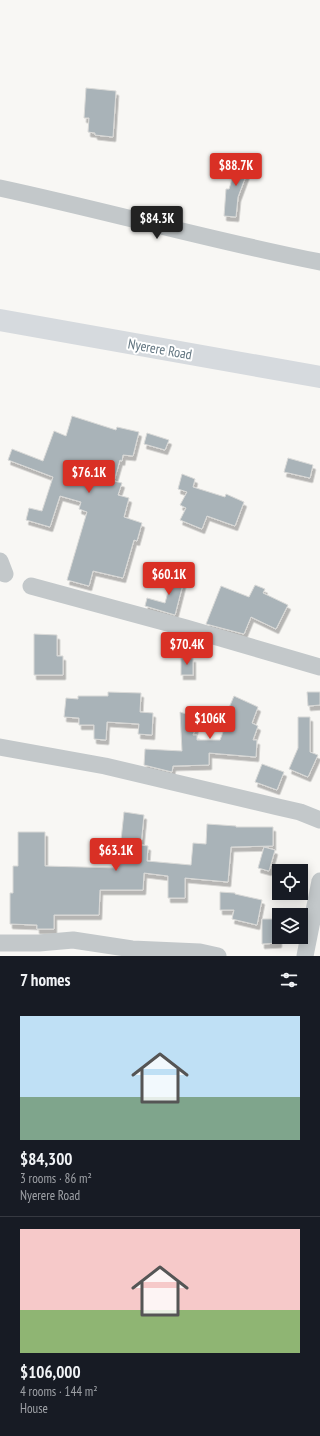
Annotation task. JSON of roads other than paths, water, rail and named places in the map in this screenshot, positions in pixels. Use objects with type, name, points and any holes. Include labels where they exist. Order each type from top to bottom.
[{"type":"highway","name":"Nyerere Road","points":[[0,320],[320,378]]},
{"type":"street","points":[[0,188],[64,202],[260,250],[320,262]]},
{"type":"street","points":[[31,586],[186,628],[320,667]]},
{"type":"street","points":[[0,747],[106,766],[300,812],[320,820]]},
{"type":"street","points":[[306,956],[320,881]]},
{"type":"street","points":[[0,943],[30,950],[79,940],[132,949],[200,952],[218,956]]}]
